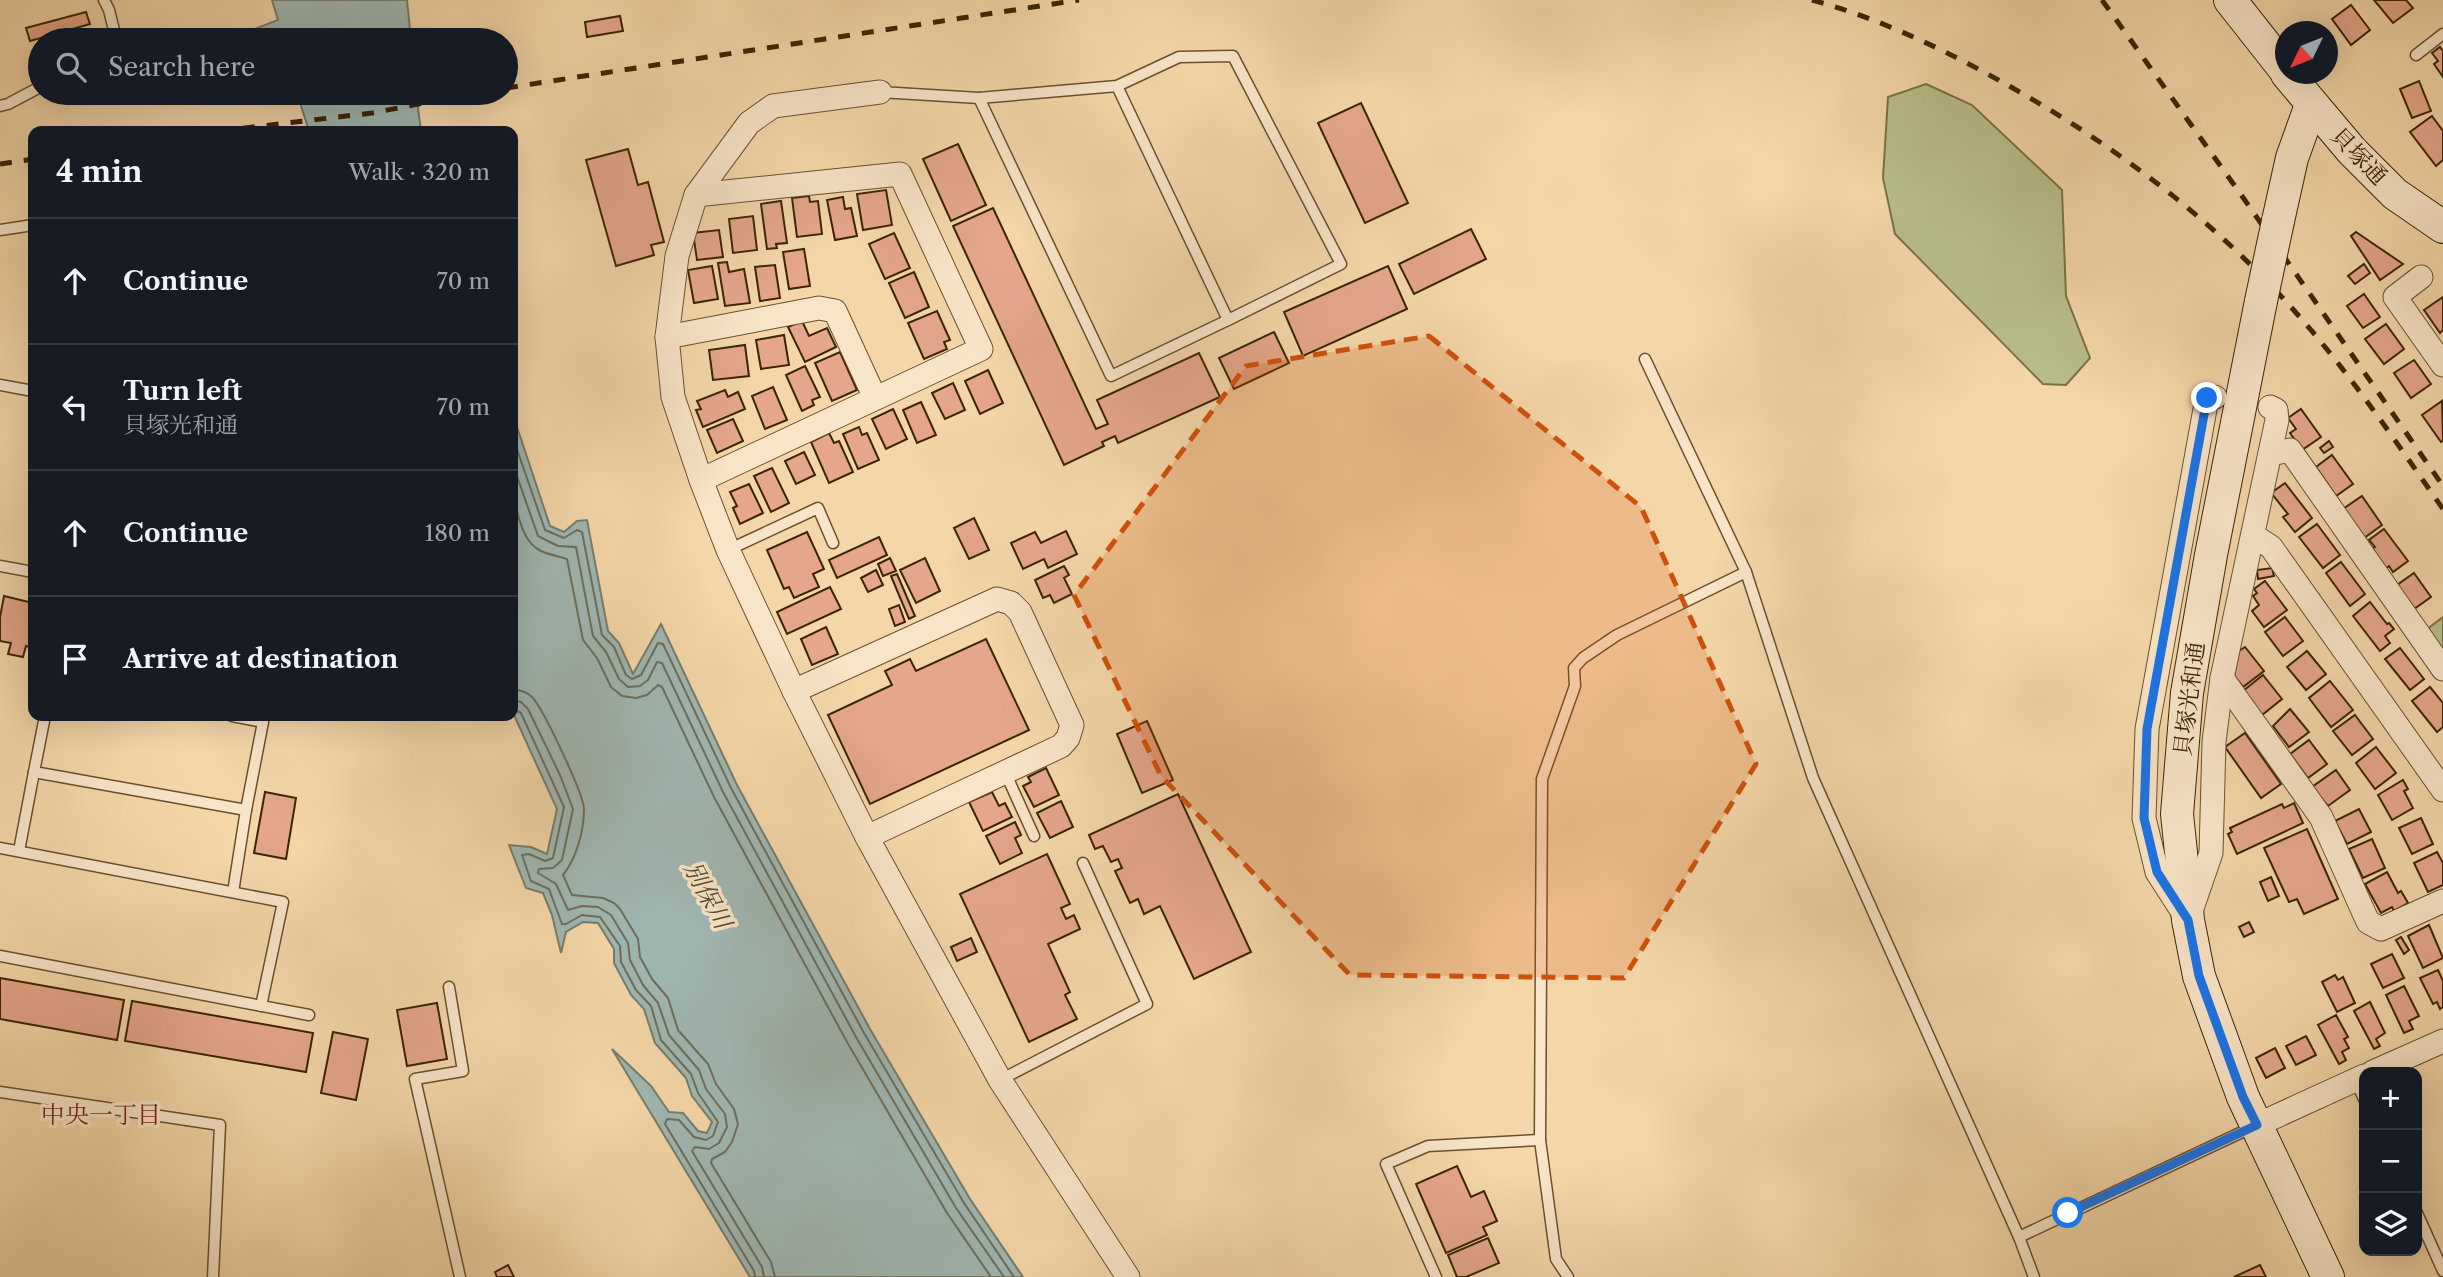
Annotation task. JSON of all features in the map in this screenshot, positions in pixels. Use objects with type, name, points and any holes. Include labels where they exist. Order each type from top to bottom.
[{"type":"street","name":"貝塚通","points":[[2230,0],[2275,58]]},
{"type":"street","name":"貝塚通","points":[[2295,84],[2395,194],[2443,227]]},
{"type":"street","points":[[880,92],[773,106],[750,123],[727,150],[696,195],[677,256],[667,337],[673,397],[728,550],[867,837],[1000,1080],[1128,1277]]},
{"type":"street","name":"貝塚光和通","points":[[2312,105],[2292,158],[2213,542],[2187,693],[2176,814],[2188,920],[2199,976],[2243,1097],[2328,1277]]},
{"type":"street","points":[[696,195],[900,174],[981,349],[701,480]]},
{"type":"street","points":[[2421,277],[2395,297],[2443,365]]},
{"type":"street","points":[[667,337],[818,308],[835,311],[875,398]]},
{"type":"street","points":[[2188,920],[2157,872],[2144,818],[2147,729],[2207,398],[2215,397]]},
{"type":"street","points":[[2188,920],[2211,853],[2214,742],[2222,678],[2277,420],[2276,410],[2270,407]]},
{"type":"street","points":[[2270,454],[2290,450],[2443,669]]},
{"type":"street","points":[[2254,536],[2271,547],[2443,790]]},
{"type":"street","points":[[794,691],[997,599],[1011,603],[1020,612],[1072,725],[1068,738],[1061,746],[867,837]]},
{"type":"street","points":[[2222,678],[2321,817],[2368,922],[2381,929],[2443,901]]},
{"type":"street","points":[[2393,1067],[2443,1041]]},
{"type":"street","points":[[2257,1125],[2359,1084]]},
{"type":"lane","points":[[104,0],[114,28]]},
{"type":"lane","points":[[2416,55],[2443,34]]},
{"type":"lane","points":[[880,92],[979,98],[1117,86],[1179,57],[1233,56],[1341,264],[1111,376],[979,98]]},
{"type":"lane","points":[[1117,86],[1228,320]]},
{"type":"lane","points":[[0,106],[28,93]]},
{"type":"lane","points":[[0,230],[28,226]]},
{"type":"lane","points":[[1645,359],[1746,572],[1814,778],[2019,1237],[2034,1277]]},
{"type":"lane","points":[[0,385],[28,390]]},
{"type":"lane","points":[[728,550],[818,508],[833,543]]},
{"type":"lane","points":[[0,566],[28,571]]},
{"type":"lane","points":[[1568,1277],[1556,1259],[1540,1140],[1542,779],[1575,686],[1574,668],[1583,658],[1617,635],[1746,572]]},
{"type":"lane","points":[[19,851],[44,721]]},
{"type":"lane","points":[[233,892],[263,722],[258,721]]},
{"type":"lane","points":[[34,772],[246,810]]},
{"type":"lane","points":[[1005,772],[1034,836]]},
{"type":"lane","points":[[0,848],[283,902],[261,1006]]},
{"type":"lane","points":[[1000,1080],[1147,1004],[1083,863]]},
{"type":"lane","points":[[0,956],[309,1015]]},
{"type":"lane","points":[[449,987],[463,1071],[415,1079],[460,1277]]},
{"type":"lane","points":[[0,1092],[220,1125],[213,1277]]},
{"type":"lane","points":[[2019,1237],[2257,1125]]},
{"type":"lane","points":[[1436,1277],[1386,1164],[1428,1146],[1540,1140]]},
{"type":"lane","points":[[2422,1224],[2443,1271]]},
{"type":"highlighted area","points":[[1429,336],[1641,507],[1756,764],[1624,978],[1350,975],[1161,776],[1074,595],[1246,366]]},
{"type":"green space","points":[[1926,84],[1972,105],[2062,190],[2066,296],[2090,358],[2066,385],[2043,384],[1895,234],[1883,178],[1888,97]]},
{"type":"green space","points":[[2443,617],[2443,655],[2426,630]]},
{"type":"water","points":[[272,0],[407,0],[410,28],[257,28],[278,20]]},
{"type":"water","points":[[301,105],[418,105],[420,126],[307,126]]},
{"type":"water","name":"別保川","points":[[518,430],[550,526],[564,532],[577,521],[587,520],[608,631],[619,643],[633,674],[661,624],[737,785],[870,1029],[970,1199],[1023,1277],[750,1277],[612,1049],[651,1086],[669,1112],[683,1113],[698,1131],[707,1133],[712,1122],[692,1096],[686,1078],[655,1043],[644,1009],[631,995],[614,963],[614,949],[598,923],[583,922],[566,932],[561,953],[552,915],[543,893],[526,888],[509,845],[531,847],[547,854],[557,809],[517,721]]},
{"type":"building","points":[[2374,0],[2406,0],[2413,8],[2393,23]]},
{"type":"building","points":[[2351,5],[2370,30],[2351,45],[2338,27],[2338,21],[2332,19]]},
{"type":"building","points":[[86,12],[90,24],[76,28],[28,28],[28,34],[26,28]]},
{"type":"building","points":[[620,16],[623,31],[587,37],[585,22]]},
{"type":"building","points":[[2440,47],[2443,51],[2443,77],[2434,64],[2438,61],[2432,53]]},
{"type":"building","points":[[2419,81],[2431,111],[2412,118],[2400,89]]},
{"type":"building","points":[[1361,103],[1408,203],[1365,223],[1318,123]]},
{"type":"building","points":[[2432,116],[2443,131],[2443,160],[2436,166],[2410,132]]},
{"type":"building","points":[[958,144],[986,205],[951,221],[923,159]]},
{"type":"building","points":[[628,149],[638,185],[648,182],[664,242],[651,245],[654,255],[616,266],[586,160]]},
{"type":"building","points":[[886,190],[892,225],[863,230],[857,194]]},
{"type":"building","points":[[809,196],[810,202],[818,201],[822,234],[797,237],[792,198]]},
{"type":"building","points":[[843,197],[845,209],[851,208],[857,236],[835,240],[827,200]]},
{"type":"building","points":[[781,201],[787,243],[776,244],[777,248],[767,249],[761,204]]},
{"type":"building","points":[[993,208],[1096,429],[1108,424],[1097,400],[1199,353],[1220,397],[1118,443],[1115,436],[1102,442],[1104,446],[1064,465],[953,226]]},
{"type":"building","points":[[753,216],[757,250],[733,253],[729,219]]},
{"type":"building","points":[[1471,229],[1486,259],[1414,294],[1399,264]]},
{"type":"building","points":[[719,230],[723,257],[697,260],[693,233]]},
{"type":"building","points":[[2356,232],[2403,264],[2380,280],[2351,236]]},
{"type":"building","points":[[894,233],[910,268],[885,279],[869,244]]},
{"type":"building","points":[[804,249],[810,286],[789,289],[783,252]]},
{"type":"building","points":[[727,262],[729,272],[744,269],[750,303],[725,306],[718,263]]},
{"type":"building","points":[[2364,264],[2370,273],[2355,284],[2348,276]]},
{"type":"building","points":[[775,265],[780,298],[760,301],[755,267]]},
{"type":"building","points":[[712,266],[718,299],[694,303],[688,270]]},
{"type":"building","points":[[1388,266],[1407,309],[1303,356],[1284,312]]},
{"type":"building","points":[[914,272],[929,307],[905,318],[889,283]]},
{"type":"building","points":[[2364,294],[2380,317],[2363,328],[2347,306]]},
{"type":"building","points":[[2443,297],[2443,330],[2440,333],[2424,310]]},
{"type":"building","points":[[937,311],[950,340],[944,342],[947,349],[924,359],[908,323]]},
{"type":"building","points":[[802,321],[809,336],[827,328],[836,347],[805,362],[788,327]]},
{"type":"building","points":[[2386,324],[2404,349],[2384,364],[2365,339]]},
{"type":"building","points":[[1274,332],[1289,363],[1234,389],[1219,358]]},
{"type":"building","points":[[784,335],[789,365],[761,369],[756,340]]},
{"type":"building","points":[[745,345],[749,376],[713,380],[709,350]]},
{"type":"building","points":[[840,352],[857,390],[832,401],[815,363]]},
{"type":"building","points":[[2414,360],[2431,384],[2411,398],[2394,373]]},
{"type":"building","points":[[805,366],[820,397],[812,400],[814,405],[802,411],[786,375]]},
{"type":"building","points":[[988,370],[1003,403],[980,414],[965,381]]},
{"type":"building","points":[[953,383],[965,410],[945,419],[932,393]]},
{"type":"building","points":[[773,387],[787,420],[765,429],[752,396]]},
{"type":"building","points":[[725,390],[728,397],[738,392],[745,409],[703,427],[696,410],[701,409],[697,401]]},
{"type":"building","points":[[2442,401],[2443,441],[2441,442],[2422,415]]},
{"type":"building","points":[[921,402],[936,435],[917,443],[903,410]]},
{"type":"building","points":[[893,409],[907,439],[886,449],[872,419]]},
{"type":"building","points":[[2301,409],[2321,437],[2302,450],[2290,433],[2296,429],[2288,418]]},
{"type":"building","points":[[733,419],[743,441],[717,453],[707,430]]},
{"type":"building","points":[[859,427],[862,435],[867,433],[879,460],[858,469],[843,434]]},
{"type":"building","points":[[829,433],[834,443],[839,441],[853,472],[829,483],[811,442]]},
{"type":"building","points":[[2329,441],[2333,447],[2324,453],[2320,448]]},
{"type":"building","points":[[804,452],[815,475],[796,484],[785,461]]},
{"type":"building","points":[[2332,455],[2353,484],[2336,496],[2316,467]]},
{"type":"building","points":[[772,468],[789,503],[771,512],[754,476]]},
{"type":"building","points":[[2285,483],[2312,518],[2295,532],[2283,517],[2288,514],[2271,493]]},
{"type":"building","points":[[749,484],[763,513],[740,524],[733,508],[737,506],[730,492]]},
{"type":"building","points":[[2362,496],[2382,525],[2364,538],[2343,509]]},
{"type":"building","points":[[974,518],[989,550],[969,559],[954,528]]},
{"type":"building","points":[[2317,524],[2340,555],[2323,568],[2299,537]]},
{"type":"building","points":[[2384,529],[2408,561],[2393,572],[2389,566],[2386,569],[2369,540]]},
{"type":"building","points":[[1066,531],[1077,554],[1048,568],[1044,559],[1023,569],[1011,543],[1035,532],[1041,543]]},
{"type":"building","points":[[807,532],[824,569],[813,574],[819,587],[794,598],[789,587],[784,589],[767,550]]},
{"type":"building","points":[[879,537],[887,555],[837,578],[829,560]]},
{"type":"building","points":[[890,558],[896,571],[883,576],[878,564]]},
{"type":"building","points":[[925,558],[940,591],[916,603],[900,570]]},
{"type":"building","points":[[2341,562],[2365,594],[2350,606],[2326,573]]},
{"type":"building","points":[[1064,566],[1069,575],[1064,578],[1072,594],[1054,603],[1050,595],[1043,598],[1035,580]]},
{"type":"building","points":[[2272,568],[2274,576],[2258,579],[2257,570]]},
{"type":"building","points":[[876,570],[883,585],[868,592],[861,578]]},
{"type":"building","points":[[2414,573],[2431,597],[2414,609],[2397,585]]},
{"type":"building","points":[[897,574],[915,616],[909,619],[891,576]]},
{"type":"building","points":[[2265,581],[2287,610],[2264,627],[2252,611],[2259,605],[2253,596],[2257,593],[2254,589]]},
{"type":"building","points":[[830,587],[841,609],[787,634],[777,612]]},
{"type":"building","points":[[4,596],[28,602],[28,647],[23,657],[8,654],[11,643],[0,641],[0,617]]},
{"type":"building","points":[[2370,602],[2394,629],[2385,636],[2390,643],[2380,651],[2353,616]]},
{"type":"building","points":[[899,605],[905,622],[895,626],[889,609]]},
{"type":"building","points":[[2285,617],[2303,641],[2283,656],[2265,632]]},
{"type":"building","points":[[826,627],[838,654],[812,665],[801,639]]},
{"type":"building","points":[[986,639],[1029,730],[870,804],[828,715],[892,685],[885,671],[910,659],[916,671]]},
{"type":"building","points":[[2245,647],[2264,671],[2243,687],[2234,676],[2239,651]]},
{"type":"building","points":[[2400,648],[2424,679],[2410,690],[2385,659]]},
{"type":"building","points":[[2307,651],[2326,674],[2306,690],[2287,667]]},
{"type":"building","points":[[2263,675],[2282,699],[2262,715],[2243,691]]},
{"type":"building","points":[[2330,681],[2353,710],[2331,727],[2309,698]]},
{"type":"building","points":[[2430,687],[2443,703],[2443,727],[2437,732],[2412,701]]},
{"type":"building","points":[[2290,709],[2309,732],[2289,747],[2273,726]]},
{"type":"building","points":[[2355,715],[2373,739],[2352,755],[2333,731]]},
{"type":"building","points":[[1147,721],[1173,780],[1142,793],[1117,734]]},
{"type":"building","points":[[2245,733],[2281,784],[2261,798],[2225,747]]},
{"type":"building","points":[[2309,740],[2327,764],[2308,778],[2290,754]]},
{"type":"building","points":[[2376,747],[2396,773],[2375,789],[2356,763]]},
{"type":"building","points":[[1046,768],[1059,795],[1034,807],[1023,786],[1031,782],[1028,777]]},
{"type":"building","points":[[2336,770],[2350,790],[2328,806],[2312,787]]},
{"type":"building","points":[[2403,780],[2408,789],[2404,791],[2413,808],[2392,820],[2378,795]]},
{"type":"building","points":[[265,792],[296,798],[286,859],[254,853]]},
{"type":"building","points":[[992,792],[999,806],[1005,803],[1012,817],[983,831],[969,802]]},
{"type":"building","points":[[1178,794],[1251,952],[1194,979],[1160,906],[1144,914],[1138,899],[1130,903],[1115,871],[1122,868],[1118,859],[1111,862],[1103,846],[1095,849],[1089,835]]},
{"type":"building","points":[[1061,801],[1073,827],[1050,838],[1037,813]]},
{"type":"building","points":[[2294,803],[2303,823],[2237,854],[2228,834],[2232,832],[2230,828],[2282,804],[2284,808]]},
{"type":"building","points":[[2359,809],[2371,832],[2347,844],[2335,821]]},
{"type":"building","points":[[2421,818],[2433,844],[2412,854],[2399,828]]},
{"type":"building","points":[[1015,822],[1021,835],[1015,838],[1022,853],[1000,864],[986,836]]},
{"type":"building","points":[[2307,829],[2338,899],[2304,914],[2297,899],[2289,902],[2264,848]]},
{"type":"building","points":[[2372,839],[2385,868],[2363,878],[2349,849]]},
{"type":"building","points":[[2437,852],[2443,863],[2443,885],[2428,892],[2414,863]]},
{"type":"building","points":[[1047,854],[1070,904],[1061,908],[1066,919],[1074,915],[1080,929],[1048,944],[1070,992],[1065,995],[1077,1019],[1029,1042],[960,894]]},
{"type":"building","points":[[2387,872],[2398,893],[2401,891],[2408,903],[2394,911],[2392,907],[2381,913],[2365,884]]},
{"type":"building","points":[[2271,877],[2279,896],[2268,901],[2260,882]]},
{"type":"building","points":[[2249,922],[2254,932],[2244,937],[2239,927]]},
{"type":"building","points":[[2429,925],[2443,958],[2423,968],[2408,936]]},
{"type":"building","points":[[2401,937],[2409,950],[2404,954],[2396,940]]},
{"type":"building","points":[[971,938],[977,952],[957,961],[951,947]]},
{"type":"building","points":[[2392,954],[2404,978],[2383,988],[2371,964]]},
{"type":"building","points":[[2438,970],[2443,981],[2443,1007],[2440,1009],[2437,1002],[2433,1004],[2420,978]]},
{"type":"building","points":[[2335,975],[2338,980],[2343,977],[2355,1003],[2337,1012],[2322,982]]},
{"type":"building","points":[[0,978],[124,1000],[117,1040],[0,1019]]},
{"type":"building","points":[[2404,986],[2419,1016],[2409,1021],[2413,1029],[2404,1033],[2386,995]]},
{"type":"building","points":[[132,1001],[313,1033],[306,1072],[125,1041]]},
{"type":"building","points":[[2370,1002],[2385,1033],[2376,1039],[2380,1046],[2374,1049],[2354,1011]]},
{"type":"building","points":[[437,1003],[447,1059],[407,1066],[397,1010]]},
{"type":"building","points":[[2336,1015],[2348,1037],[2344,1039],[2349,1048],[2342,1052],[2346,1060],[2339,1064],[2318,1025]]},
{"type":"building","points":[[333,1032],[368,1039],[356,1100],[321,1093]]},
{"type":"building","points":[[2306,1036],[2316,1055],[2296,1065],[2286,1046]]},
{"type":"building","points":[[2275,1048],[2285,1068],[2266,1078],[2256,1058]]},
{"type":"building","points":[[1457,1166],[1471,1197],[1484,1191],[1497,1221],[1483,1227],[1487,1235],[1446,1253],[1416,1184]]},
{"type":"building","points":[[1488,1238],[1499,1263],[1466,1277],[1457,1277],[1448,1255]]},
{"type":"building","points":[[508,1265],[514,1277],[497,1277],[495,1272]]},
{"type":"building","points":[[2260,1265],[2266,1277],[2234,1277]]},
{"type":"railway","points":[[518,86],[1079,0]]},
{"type":"railway","points":[[1812,0],[1889,27],[1988,74],[2050,110],[2160,185],[2259,273],[2311,330],[2351,379],[2443,509]]},
{"type":"railway","points":[[2102,0],[2443,486]]},
{"type":"railway","points":[[262,126],[372,113],[414,105]]},
{"type":"railway","points":[[0,164],[28,160]]},
{"type":"district","name":"中央一丁目","points":[[101,1114]]},
{"type":"route","points":[[2068,1213],[2213,1148],[2257,1125],[2243,1097],[2199,976],[2188,920],[2157,872],[2144,818],[2147,729],[2207,398]]}]
